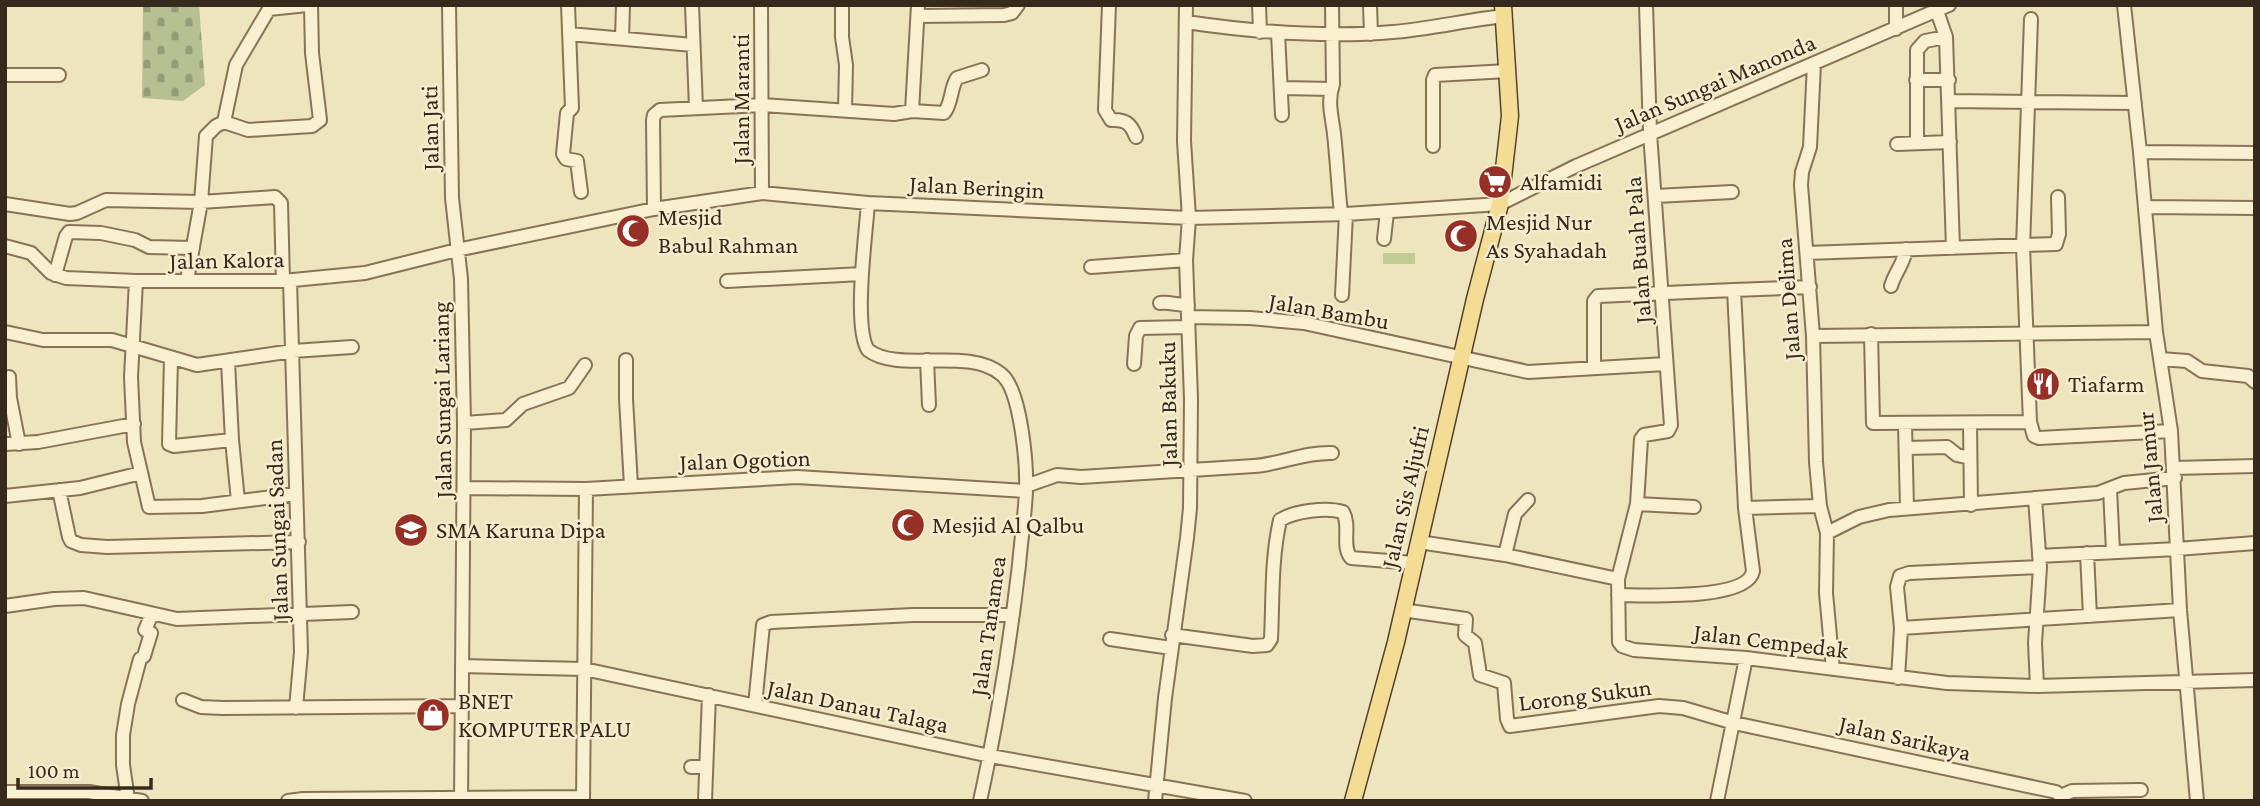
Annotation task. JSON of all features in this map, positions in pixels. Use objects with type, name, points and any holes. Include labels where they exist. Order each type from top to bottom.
[{"type":"main road","name":"Jalan Sis Aljufri","points":[[1353,801],[1396,642],[1500,204],[1509,132],[1504,10]]},
{"type":"street","points":[[187,280],[201,202],[206,136],[224,122],[248,130],[312,125],[320,120],[309,5],[269,9],[236,65],[224,122]]},
{"type":"street","name":"Jalan Jati","points":[[449,5],[452,198],[457,250]]},
{"type":"street","points":[[568,5],[572,108],[567,113],[563,154],[566,159],[577,161],[581,192]]},
{"type":"street","points":[[622,38],[623,5]]},
{"type":"street","points":[[692,5],[696,108]]},
{"type":"street","name":"Jalan Maranti","points":[[761,5],[762,193]]},
{"type":"street","points":[[842,5],[842,37],[846,65],[845,110]]},
{"type":"street","points":[[912,111],[918,11],[1004,15],[1012,13],[1018,5]]},
{"type":"street","points":[[1109,5],[1105,110],[1111,120],[1121,119],[1131,125],[1136,137]]},
{"type":"street","name":"Jalan Bakuku","points":[[1155,801],[1172,641],[1187,538],[1191,399],[1186,260],[1189,218],[1184,141],[1186,5]]},
{"type":"street","points":[[1259,5],[1260,32]]},
{"type":"street","points":[[1332,5],[1332,89],[1329,96],[1343,214],[1342,295]]},
{"type":"street","points":[[1370,5],[1371,34]]},
{"type":"street","name":"Jalan Buah Pala","points":[[1618,579],[1637,504],[1641,439],[1644,435],[1668,431],[1671,428],[1650,133],[1646,5]]},
{"type":"street","points":[[1896,5],[1896,30]]},
{"type":"street","name":"Jalan Jamur","points":[[2124,5],[2156,332],[2171,430],[2180,610],[2197,801]]},
{"type":"street","points":[[1943,8],[1949,80],[1953,248]]},
{"type":"street","name":"Jalan Sungai Manonda","points":[[1500,204],[1650,133],[1943,8]]},
{"type":"street","points":[[1186,22],[1260,32],[1371,34],[1426,29],[1504,10]]},
{"type":"street","points":[[2031,19],[2023,247],[2030,422],[2034,436],[2039,438],[2171,430]]},
{"type":"street","points":[[1278,33],[1282,114]]},
{"type":"street","points":[[569,34],[694,45]]},
{"type":"street","points":[[1917,143],[1917,52],[1921,43],[1946,37]]},
{"type":"street","name":"Jalan Delima","points":[[1814,64],[1810,147],[1801,179],[1813,336],[1820,506],[1827,533],[1827,603],[1833,669]]},
{"type":"street","points":[[654,209],[653,117],[660,110],[762,105],[894,114],[912,111],[944,113],[957,78],[982,70]]},
{"type":"street","points":[[1433,146],[1434,76],[1447,73],[1508,71]]},
{"type":"street","points":[[5,75],[59,75]]},
{"type":"street","points":[[1916,80],[1949,80]]},
{"type":"street","points":[[1282,88],[1332,89]]},
{"type":"street","points":[[1949,101],[2135,103]]},
{"type":"street","points":[[1897,144],[1950,142]]},
{"type":"street","points":[[2140,152],[2255,153]]},
{"type":"street","points":[[1656,196],[1732,192]]},
{"type":"street","name":"Jalan Beringin","points":[[457,250],[654,209],[762,193],[868,203],[1189,218],[1343,214],[1500,204]]},
{"type":"street","name":"Jalan Sungai Sadan","points":[[201,202],[272,197],[280,200],[293,351],[301,652],[296,708]]},
{"type":"street","points":[[1807,253],[2023,247],[2057,243],[2058,197]]},
{"type":"street","points":[[5,204],[70,214],[106,200],[201,202]]},
{"type":"street","name":"Jalan Tanamea","points":[[868,203],[862,274],[863,338],[868,350],[881,356],[983,363],[1009,381],[1019,415],[1026,489],[1013,615],[980,801]]},
{"type":"street","points":[[2145,207],[2255,208]]},
{"type":"street","points":[[1384,239],[1387,212]]},
{"type":"street","points":[[5,246],[31,253],[55,275],[66,234],[69,232],[135,240],[149,247],[194,248]]},
{"type":"street","points":[[1891,286],[1894,274],[1904,263],[1906,249]]},
{"type":"street","name":"Jalan Kalora","points":[[55,275],[136,281],[286,281],[365,273],[457,250]]},
{"type":"street","name":"Jalan Sungai Lariang","points":[[457,250],[461,279],[464,424],[461,800]]},
{"type":"street","points":[[1091,267],[1186,260]]},
{"type":"street","points":[[727,281],[862,274]]},
{"type":"street","points":[[136,281],[131,377],[134,442],[147,504],[151,507],[202,506],[296,494]]},
{"type":"street","points":[[1666,364],[1594,368],[1596,297],[1810,287]]},
{"type":"street","points":[[1618,594],[1667,595],[1721,591],[1747,581],[1753,571],[1745,508],[1734,290]]},
{"type":"street","points":[[1160,303],[1169,302],[1188,316]]},
{"type":"street","points":[[1134,363],[1137,333],[1140,328],[1188,316]]},
{"type":"street","name":"Jalan Bambu","points":[[1188,316],[1304,323],[1518,371],[1594,368]]},
{"type":"street","points":[[5,332],[43,341],[112,340],[197,365],[293,351],[352,346]]},
{"type":"street","points":[[1813,336],[2156,332]]},
{"type":"street","points":[[1871,334],[1873,424],[2030,422]]},
{"type":"street","points":[[171,358],[169,444],[178,446],[232,440]]},
{"type":"street","points":[[2160,359],[2187,361],[2202,371],[2248,376],[2255,382]]},
{"type":"street","points":[[626,360],[631,486]]},
{"type":"street","points":[[927,360],[929,405]]},
{"type":"street","points":[[228,362],[238,501]]},
{"type":"street","points":[[464,424],[506,420],[523,404],[569,388],[585,365]]},
{"type":"street","points":[[9,377],[12,444],[134,424]]},
{"type":"street","points":[[1970,423],[1971,505]]},
{"type":"street","points":[[1905,424],[1907,508]]},
{"type":"street","points":[[1907,448],[1947,447],[1957,456],[1970,458]]},
{"type":"street","points":[[1026,489],[1057,475],[1081,477],[1267,465],[1313,453],[1332,453]]},
{"type":"street","points":[[1827,533],[1859,517],[1907,508],[2098,493],[2124,483],[2174,473],[2255,466]]},
{"type":"street","points":[[5,496],[80,488],[141,472]]},
{"type":"street","name":"Jalan Ogotion","points":[[464,488],[586,489],[797,477],[1026,489]]},
{"type":"street","points":[[288,801],[369,798],[583,799],[586,489]]},
{"type":"street","points":[[2110,489],[2113,551]]},
{"type":"street","points":[[59,490],[69,537],[71,541],[81,545],[107,547],[299,542]]},
{"type":"street","points":[[2035,498],[2039,561],[2035,643],[2037,686]]},
{"type":"street","points":[[1505,555],[1515,514],[1528,500]]},
{"type":"street","points":[[1637,504],[1694,507]]},
{"type":"street","points":[[1745,508],[1820,506]]},
{"type":"street","points":[[1110,639],[1267,645],[1271,639],[1273,563],[1279,522],[1285,516],[1329,510],[1343,512],[1347,520],[1346,551],[1351,558],[1414,563]]},
{"type":"street","points":[[1419,542],[1505,555],[1618,579]]},
{"type":"street","points":[[1898,678],[1901,628],[1897,587],[1900,576],[2087,553],[2177,550],[2255,543]]},
{"type":"street","points":[[2087,553],[2090,616]]},
{"type":"street","name":"Jalan Cempedak","points":[[1618,579],[1618,636],[1619,642],[1628,649],[1746,657],[1947,683],[2037,686],[2255,680]]},
{"type":"street","points":[[5,606],[84,598],[177,619],[352,612]]},
{"type":"street","name":"Lorong Sukun","points":[[1402,610],[1466,619],[1465,635],[1475,643],[1479,675],[1504,683],[1510,726],[1659,706],[1683,708],[1734,723]]},
{"type":"street","points":[[1901,628],[2180,610]]},
{"type":"street","points":[[135,800],[123,765],[125,717],[140,659],[144,656],[151,638],[151,633],[145,630],[152,614]]},
{"type":"street","points":[[755,705],[763,625],[771,622],[914,615],[1013,615]]},
{"type":"street","points":[[1717,801],[1746,657]]},
{"type":"street","name":"Jalan Danau Talaga","points":[[462,666],[584,669],[990,756],[1236,800]]},
{"type":"street","points":[[705,801],[709,695]]},
{"type":"street","points":[[183,700],[201,707],[462,706]]},
{"type":"street","name":"Jalan Sarikaya","points":[[1734,723],[2049,791],[2062,798]]},
{"type":"street","points":[[691,768],[706,767]]},
{"type":"street","points":[[2062,798],[2072,791],[2141,790]]},
{"type":"street","points":[[5,792],[72,796],[105,793],[135,800]]},
{"type":"green space","points":[[143,5],[199,5],[205,85],[183,101],[142,98]]},
{"type":"green space","points":[[1383,253],[1415,253],[1415,264],[1383,264]]},
{"type":"place","name":"Alfamidi","points":[[1495,182]]},
{"type":"place","name":"Mesjid Babul Rahman","points":[[633,231]]},
{"type":"place","name":"Mesjid Nur As Syahadah","points":[[1461,236]]},
{"type":"place","name":"Tiafarm","points":[[2043,384]]},
{"type":"place","name":"Mesjid Al Qalbu","points":[[908,525]]},
{"type":"place","name":"SMA Karuna Dipa","points":[[411,530]]},
{"type":"place","name":"BNET KOMPUTER PALU","points":[[433,715]]}]
